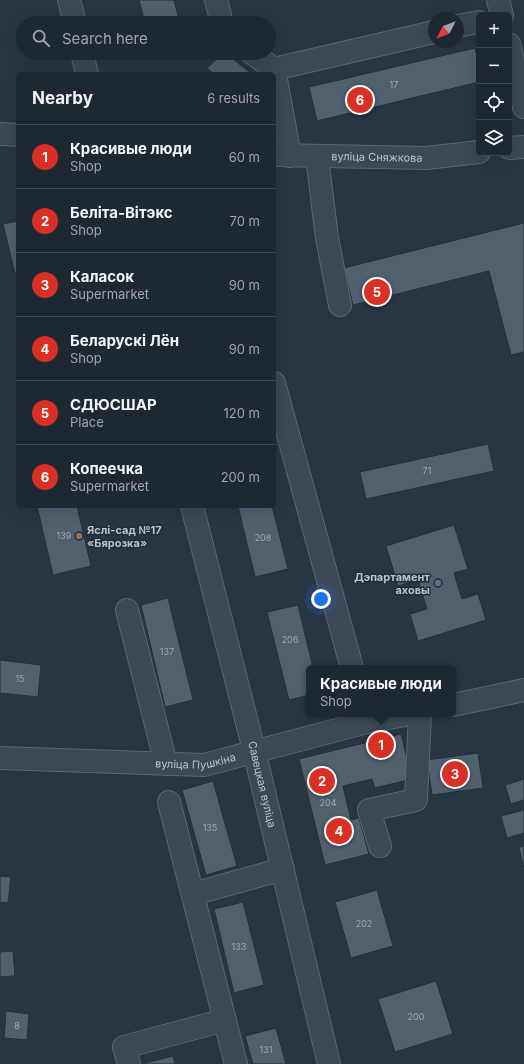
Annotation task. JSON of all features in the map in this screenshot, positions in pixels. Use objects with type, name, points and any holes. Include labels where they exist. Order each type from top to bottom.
[{"type":"street","points":[[69,0],[73,16]]},
{"type":"street","points":[[216,0],[220,16]]},
{"type":"street","points":[[498,0],[501,12]]},
{"type":"street","points":[[464,25],[476,23]]},
{"type":"street","points":[[274,69],[428,33]]},
{"type":"street","points":[[512,45],[524,43]]},
{"type":"street","points":[[510,48],[524,107]]},
{"type":"street","points":[[84,60],[87,72]]},
{"type":"street","points":[[262,60],[274,69],[274,72]]},
{"type":"street","points":[[276,91],[282,156]]},
{"type":"street","points":[[0,134],[16,135]]},
{"type":"street","points":[[512,148],[524,147]]},
{"type":"street","name":"вуліца Сняжкова","points":[[282,156],[426,158],[476,152]]},
{"type":"street","points":[[317,157],[327,238],[340,305]]},
{"type":"street","points":[[276,390],[351,665]]},
{"type":"street","name":"Савецкая вуліца","points":[[193,508],[254,750],[329,1064]]},
{"type":"street","points":[[127,610],[166,764]]},
{"type":"street","points":[[456,704],[524,690]]},
{"type":"street","name":"вуліца Пушкіна","points":[[0,758],[166,764],[214,764],[254,750],[366,718],[377,717]]},
{"type":"street","points":[[380,846],[369,810],[416,800],[420,717]]},
{"type":"street","points":[[169,802],[236,1064]]},
{"type":"street","points":[[193,894],[283,869]]},
{"type":"street","points":[[129,1064],[124,1047],[225,1020]]},
{"type":"building","points":[[139,0],[174,0],[178,16],[143,16]]},
{"type":"building","points":[[475,48],[476,52],[476,83],[317,121],[309,87]]},
{"type":"building","points":[[216,60],[234,60],[249,72],[212,72],[207,68]]},
{"type":"building","points":[[16,221],[15,274],[3,224]]},
{"type":"building","points":[[524,223],[524,352],[511,355],[489,271],[353,305],[344,268]]},
{"type":"building","points":[[488,444],[494,471],[366,499],[360,472]]},
{"type":"building","points":[[37,508],[77,508],[91,566],[53,575]]},
{"type":"building","points":[[238,508],[273,508],[288,569],[255,577]]},
{"type":"building","name":"Дэпартамент аховы","points":[[454,525],[468,569],[454,573],[462,599],[478,594],[486,620],[418,641],[410,614],[427,609],[418,580],[398,586],[386,546]]},
{"type":"building","points":[[168,598],[193,700],[165,707],[141,605]]},
{"type":"building","points":[[298,605],[312,665],[306,665],[306,696],[289,700],[267,612]]},
{"type":"building","points":[[0,660],[41,665],[38,697],[0,693]]},
{"type":"building","points":[[401,734],[412,779],[375,788],[372,779],[343,786],[351,820],[359,818],[369,854],[325,865],[299,759]]},
{"type":"building","points":[[478,753],[483,788],[432,795],[427,760]]},
{"type":"building","points":[[524,779],[524,800],[511,804],[505,785]]},
{"type":"building","points":[[213,781],[237,866],[206,875],[182,790]]},
{"type":"building","points":[[524,810],[524,833],[507,838],[501,816]]},
{"type":"building","points":[[524,846],[524,865],[523,866],[519,847]]},
{"type":"building","points":[[0,876],[11,877],[8,903],[0,902]]},
{"type":"building","points":[[377,890],[393,946],[351,958],[335,902]]},
{"type":"building","points":[[243,902],[264,985],[234,993],[214,909]]},
{"type":"building","points":[[13,951],[15,976],[0,977],[0,952]]},
{"type":"building","points":[[436,981],[453,1034],[395,1052],[378,999]]},
{"type":"building","points":[[6,1011],[29,1014],[27,1040],[4,1038]]},
{"type":"building","points":[[276,1028],[286,1064],[253,1064],[245,1036]]},
{"type":"building","points":[[173,1056],[175,1064],[145,1064],[145,1063]]},
{"type":"place","name":"Копеечка","points":[[360,100]]},
{"type":"place","name":"СДЮСШАР","points":[[377,292]]},
{"type":"place","name":"Яслі-сад №17 «Бярозка»","points":[[79,536]]},
{"type":"place","name":"Дэпартамент аховы","points":[[438,583]]},
{"type":"place","name":"Красивые люди","points":[[381,745]]},
{"type":"place","name":"Каласок","points":[[455,774]]},
{"type":"place","name":"Беліта-Вітэкс","points":[[322,781]]},
{"type":"place","name":"Беларускі Лён","points":[[339,831]]}]
